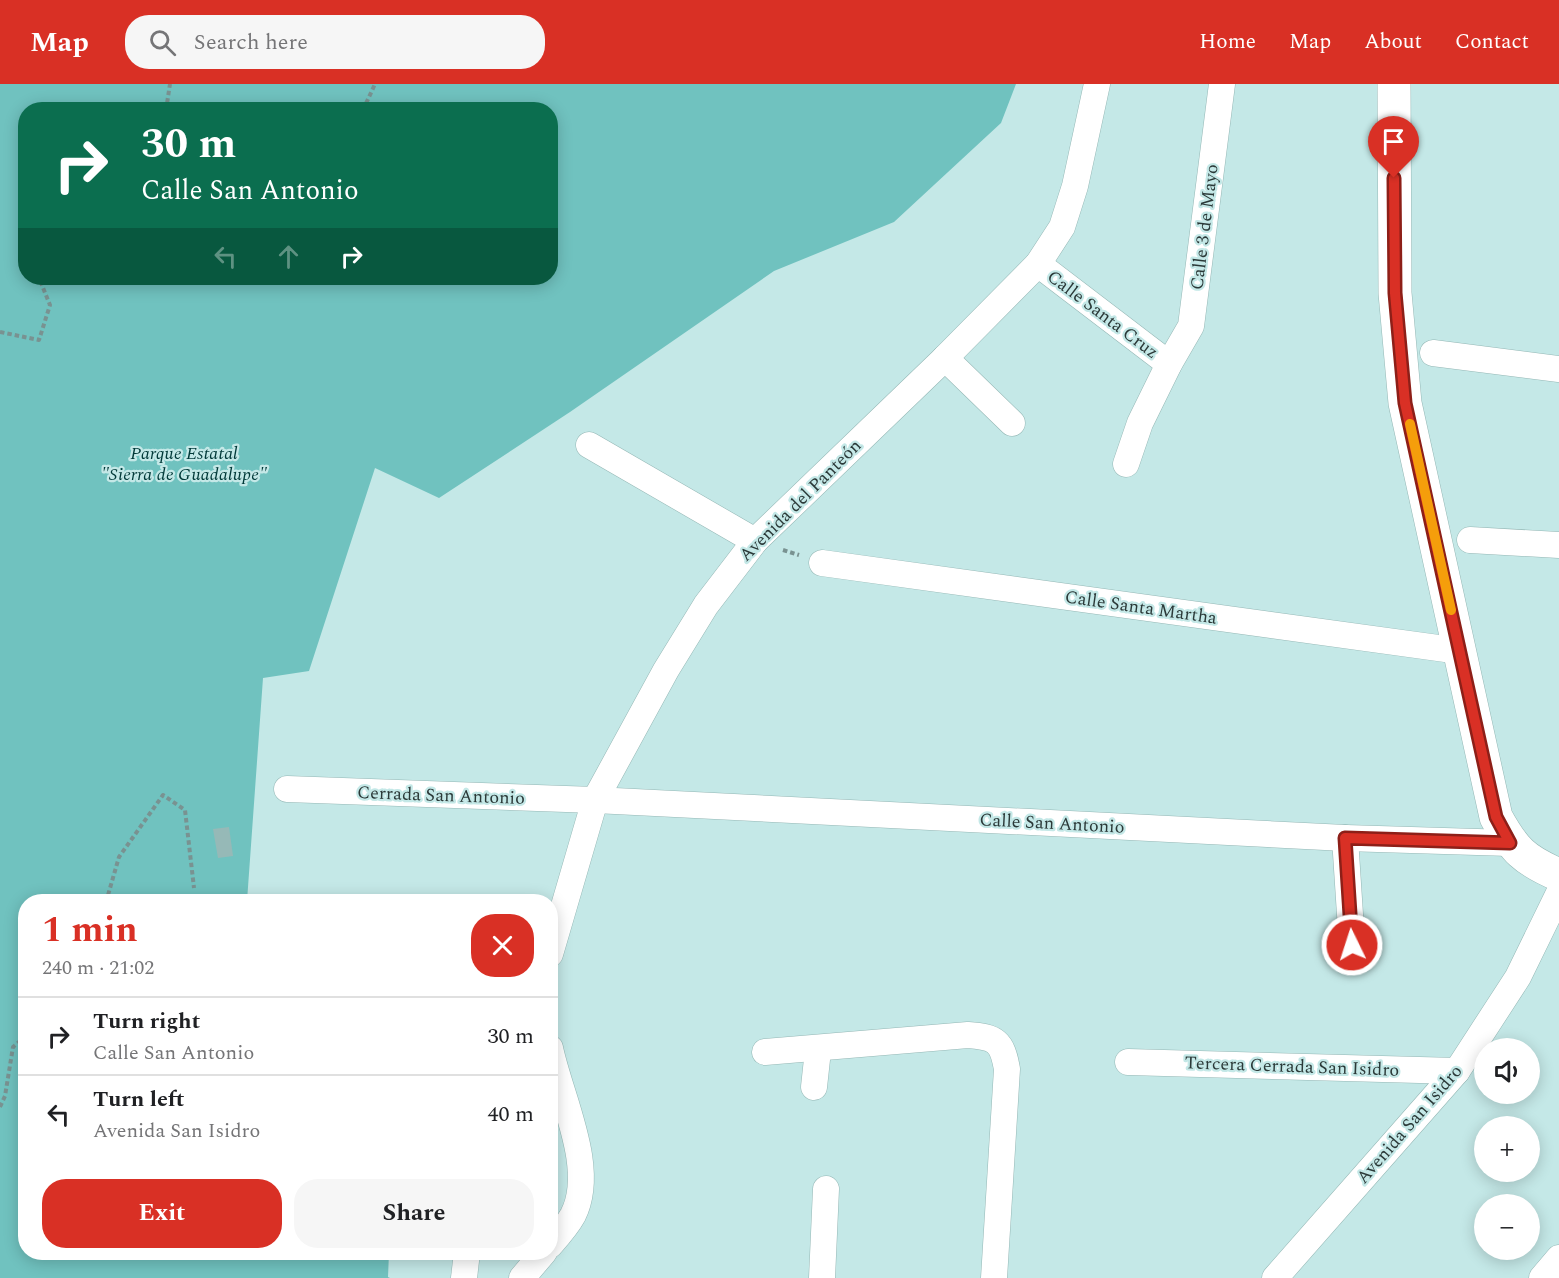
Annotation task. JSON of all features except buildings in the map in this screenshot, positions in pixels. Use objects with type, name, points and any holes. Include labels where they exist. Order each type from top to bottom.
[{"type":"street","name":"Avenida del Panteón","points":[[558,927],[595,800],[706,605],[755,541],[1038,264],[1062,227],[1075,186],[1097,84]]},
{"type":"street","name":"Calle 3 de Mayo","points":[[1126,464],[1140,423],[1191,326],[1222,84]]},
{"type":"street","points":[[1394,84],[1395,293],[1398,349],[1405,403],[1496,817],[1510,843],[1534,864],[1559,875]]},
{"type":"street","name":"Calle Santa Cruz","points":[[1038,264],[1169,364]]},
{"type":"street","points":[[1433,353],[1559,369]]},
{"type":"street","points":[[945,357],[1012,423]]},
{"type":"street","points":[[589,445],[755,541]]},
{"type":"street","points":[[1470,540],[1559,545]]},
{"type":"street","name":"Calle Santa Martha","points":[[822,563],[1460,651]]},
{"type":"street","name":"Cerrada San Antonio","points":[[287,789],[595,800]]},
{"type":"street","name":"Calle San Antonio","points":[[595,800],[1345,838],[1510,843]]},
{"type":"street","points":[[1345,838],[1352,945]]},
{"type":"street","name":"Avenida San Isidro","points":[[1275,1278],[1457,1071],[1518,977],[1559,893]]},
{"type":"street","points":[[765,1052],[818,1050],[968,1035],[990,1037],[1004,1050],[1007,1069],[994,1278]]},
{"type":"street","points":[[814,1087],[818,1050]]},
{"type":"street","name":"Tercera Cerrada San Isidro","points":[[1128,1062],[1457,1071]]},
{"type":"street","points":[[558,1078],[580,1162],[581,1189],[573,1215],[558,1235]]},
{"type":"street","points":[[822,1278],[826,1189]]},
{"type":"street","points":[[1542,1278],[1559,1258]]},
{"type":"street","points":[[464,1278],[466,1260]]},
{"type":"street","points":[[522,1278],[537,1260]]},
{"type":"path","points":[[167,102],[170,84]]},
{"type":"path","points":[[367,102],[375,84]]},
{"type":"path","points":[[0,332],[39,340],[50,305],[42,285]]},
{"type":"path","points":[[755,541],[822,563]]},
{"type":"path","points":[[108,894],[120,857],[163,795],[185,810],[194,888]]},
{"type":"path","points":[[0,1107],[5,1096],[13,1047],[18,1043]]},
{"type":"green space","name":"Parque Estatal \"Sierra de Guadalupe\"","points":[[0,84],[1016,84],[1001,123],[894,222],[774,271],[570,412],[439,498],[375,468],[309,671],[263,678],[248,894],[18,894],[18,1260],[389,1260],[388,1277],[390,1278],[0,1278]]},
{"type":"slow traffic","points":[[1410,424],[1451,610]]},
{"type":"route","points":[[1352,945],[1345,838],[1510,843],[1496,817],[1405,403],[1398,349],[1395,293],[1394,178]]}]
